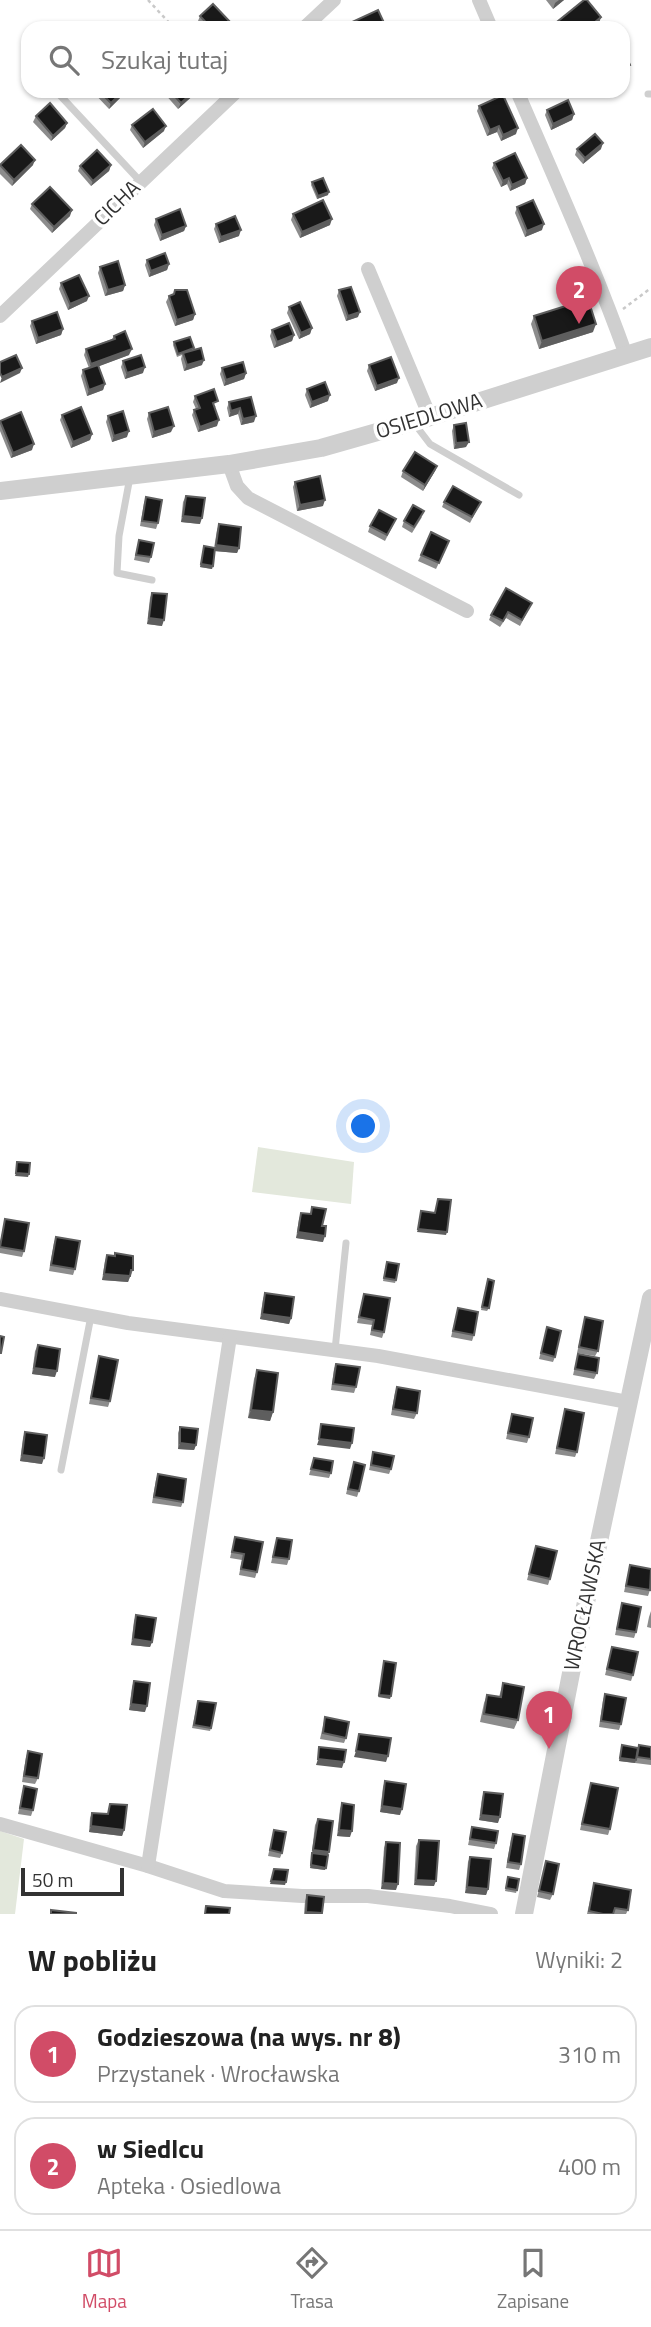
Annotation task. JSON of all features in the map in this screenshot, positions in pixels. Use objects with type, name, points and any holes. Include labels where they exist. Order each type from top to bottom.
[{"type":"street","points":[[312,21],[334,0]]},
{"type":"street","points":[[479,0],[488,21]]},
{"type":"street","name":"CICHA","points":[[0,316],[229,98]]},
{"type":"street","points":[[520,98],[626,355]]},
{"type":"street","points":[[368,269],[422,420]]},
{"type":"street","name":"OSIEDLOWA","points":[[0,491],[229,464],[321,448],[422,420],[651,347]]},
{"type":"street","points":[[229,464],[237,486],[248,498],[467,611]]},
{"type":"street","name":"WROCŁAWSKA","points":[[524,1914],[573,1663],[651,1297]]},
{"type":"street","points":[[0,1299],[230,1337],[378,1356],[628,1402]]},
{"type":"street","points":[[148,1866],[230,1337]]},
{"type":"street","points":[[0,1824],[148,1866],[224,1891],[302,1896],[368,1896],[491,1914]]},
{"type":"lane","points":[[63,98],[140,181]]},
{"type":"lane","points":[[422,420],[430,444],[519,495]]},
{"type":"lane","points":[[130,476],[119,536],[117,573],[152,580]]},
{"type":"lane","points":[[335,1350],[346,1243]]},
{"type":"lane","points":[[61,1470],[91,1316]]},
{"type":"path","points":[[148,0],[168,21]]},
{"type":"path","points":[[612,317],[651,288]]},
{"type":"shaded area","points":[[258,1147],[354,1162],[351,1204],[252,1192]]},
{"type":"shaded area","points":[[0,1831],[24,1839],[15,1914],[0,1914]]},
{"type":"building","points":[[584,0],[587,0],[601,17],[596,21],[558,21]]},
{"type":"building","points":[[213,4],[229,21],[205,21],[200,16]]},
{"type":"building","points":[[378,10],[383,21],[354,21]]},
{"type":"building","points":[[496,98],[504,98],[518,128],[503,135],[499,126],[490,130],[479,106]]},
{"type":"building","points":[[568,100],[574,114],[553,124],[547,110]]},
{"type":"building","points":[[50,103],[67,123],[53,136],[36,116]]},
{"type":"building","points":[[153,109],[166,126],[145,142],[132,125]]},
{"type":"building","points":[[595,134],[603,143],[585,158],[577,149]]},
{"type":"building","points":[[21,145],[35,160],[14,180],[0,165]]},
{"type":"building","points":[[97,150],[111,165],[93,181],[80,166]]},
{"type":"building","points":[[515,153],[527,178],[512,185],[509,178],[503,181],[494,163]]},
{"type":"building","points":[[323,178],[329,192],[318,196],[312,182]]},
{"type":"building","points":[[50,187],[72,210],[54,227],[32,204]]},
{"type":"building","points":[[323,200],[332,219],[302,232],[293,214]]},
{"type":"building","points":[[533,200],[544,224],[527,231],[517,207]]},
{"type":"building","points":[[180,209],[186,226],[162,235],[156,219]]},
{"type":"building","points":[[235,216],[241,230],[221,237],[216,224]]},
{"type":"building","points":[[165,253],[169,264],[151,271],[147,260]]},
{"type":"building","points":[[118,261],[125,285],[108,290],[100,267]]},
{"type":"building","points":[[79,275],[89,296],[70,304],[61,283]]},
{"type":"building","points":[[351,287],[360,312],[348,316],[339,290]]},
{"type":"building","points":[[175,290],[187,290],[195,314],[177,320],[169,296],[174,294]]},
{"type":"building","points":[[588,299],[596,324],[542,341],[534,316]]},
{"type":"building","points":[[300,302],[312,328],[301,333],[289,307]]},
{"type":"building","points":[[57,312],[63,329],[38,338],[32,321]]},
{"type":"building","points":[[289,323],[294,335],[277,342],[272,330]]},
{"type":"building","points":[[125,331],[132,349],[91,364],[86,349],[115,339],[114,336]]},
{"type":"building","points":[[190,337],[194,348],[178,354],[174,342]]},
{"type":"building","points":[[201,348],[204,360],[187,365],[183,353]]},
{"type":"building","points":[[16,355],[22,368],[2,377],[0,362]]},
{"type":"building","points":[[141,355],[145,367],[127,373],[123,361]]},
{"type":"building","points":[[391,357],[399,378],[377,386],[369,365]]},
{"type":"building","points":[[243,362],[246,373],[226,380],[222,368]]},
{"type":"building","points":[[98,365],[105,384],[89,390],[83,370]]},
{"type":"building","points":[[325,382],[330,395],[312,402],[307,389]]},
{"type":"building","points":[[214,389],[218,401],[213,403],[219,420],[200,427],[194,410],[200,408],[195,396]]},
{"type":"building","points":[[251,397],[256,416],[243,419],[240,408],[231,411],[229,402]]},
{"type":"building","points":[[81,407],[92,434],[73,442],[62,415]]},
{"type":"building","points":[[168,407],[174,426],[154,432],[149,413]]},
{"type":"building","points":[[123,411],[129,431],[114,436],[108,416]]},
{"type":"building","points":[[21,412],[34,444],[13,453],[0,421]]},
{"type":"building","points":[[466,423],[469,442],[456,443],[454,425]]},
{"type":"building","points":[[415,452],[437,466],[425,485],[403,471]]},
{"type":"building","points":[[320,476],[325,500],[300,505],[295,482]]},
{"type":"building","points":[[453,486],[481,502],[472,517],[444,502]]},
{"type":"building","points":[[186,496],[205,498],[202,518],[183,516]]},
{"type":"building","points":[[146,497],[162,500],[158,523],[142,521]]},
{"type":"building","points":[[413,505],[424,511],[414,527],[404,521]]},
{"type":"building","points":[[379,510],[396,519],[387,535],[370,526]]},
{"type":"building","points":[[219,524],[241,527],[239,548],[216,545]]},
{"type":"building","points":[[431,532],[449,541],[439,563],[421,555]]},
{"type":"building","points":[[139,540],[154,543],[151,557],[136,555]]},
{"type":"building","points":[[204,546],[215,548],[213,566],[201,564]]},
{"type":"building","points":[[506,588],[532,603],[522,620],[508,612],[503,621],[491,615]]},
{"type":"building","points":[[152,593],[167,594],[164,620],[149,618]]},
{"type":"building","points":[[17,1162],[30,1163],[29,1174],[16,1173]]},
{"type":"building","points":[[438,1199],[451,1200],[447,1232],[418,1229],[421,1211],[435,1213]]},
{"type":"building","points":[[312,1207],[326,1209],[322,1226],[326,1226],[325,1236],[298,1232],[301,1213],[311,1214]]},
{"type":"building","points":[[5,1219],[29,1223],[24,1251],[0,1247]]},
{"type":"building","points":[[56,1237],[80,1241],[75,1269],[51,1265]]},
{"type":"building","points":[[115,1253],[133,1256],[130,1276],[104,1274],[107,1255],[115,1256]]},
{"type":"building","points":[[387,1262],[399,1264],[396,1280],[384,1278]]},
{"type":"building","points":[[488,1279],[494,1281],[489,1308],[482,1307]]},
{"type":"building","points":[[265,1293],[294,1297],[291,1318],[262,1314]]},
{"type":"building","points":[[364,1294],[390,1298],[384,1332],[372,1330],[374,1320],[359,1317]]},
{"type":"building","points":[[458,1308],[478,1312],[474,1335],[453,1331]]},
{"type":"building","points":[[585,1317],[603,1321],[598,1351],[579,1347]]},
{"type":"building","points":[[547,1327],[561,1331],[555,1357],[541,1353]]},
{"type":"building","points":[[0,1336],[4,1337],[1,1353],[0,1353]]},
{"type":"building","points":[[38,1345],[60,1349],[57,1371],[34,1368]]},
{"type":"building","points":[[578,1354],[599,1358],[597,1373],[575,1369]]},
{"type":"building","points":[[99,1356],[118,1360],[110,1401],[91,1398]]},
{"type":"building","points":[[336,1364],[360,1367],[356,1387],[333,1384]]},
{"type":"building","points":[[257,1370],[278,1373],[273,1412],[251,1410]]},
{"type":"building","points":[[397,1387],[420,1391],[417,1413],[393,1409]]},
{"type":"building","points":[[565,1409],[584,1413],[577,1452],[557,1448]]},
{"type":"building","points":[[512,1414],[533,1418],[529,1437],[508,1433]]},
{"type":"building","points":[[321,1424],[354,1428],[352,1443],[319,1439]]},
{"type":"building","points":[[180,1427],[198,1429],[196,1445],[180,1443]]},
{"type":"building","points":[[25,1432],[47,1435],[44,1458],[22,1455]]},
{"type":"building","points":[[373,1452],[394,1456],[391,1469],[371,1465]]},
{"type":"building","points":[[314,1458],[333,1461],[331,1473],[311,1469]]},
{"type":"building","points":[[354,1462],[365,1465],[359,1491],[348,1489]]},
{"type":"building","points":[[158,1474],[186,1479],[183,1502],[154,1497]]},
{"type":"building","points":[[235,1537],[263,1542],[257,1572],[241,1569],[244,1554],[232,1552]]},
{"type":"building","points":[[277,1538],[292,1540],[289,1559],[273,1557]]},
{"type":"building","points":[[536,1546],[557,1551],[550,1579],[529,1574]]},
{"type":"building","points":[[630,1565],[651,1569],[650,1590],[626,1586]]},
{"type":"building","points":[[622,1603],[641,1607],[636,1632],[617,1629]]},
{"type":"building","points":[[136,1615],[156,1618],[152,1642],[133,1639]]},
{"type":"building","points":[[612,1647],[638,1652],[633,1675],[607,1669]]},
{"type":"building","points":[[384,1661],[396,1663],[391,1696],[379,1695]]},
{"type":"building","points":[[134,1681],[150,1683],[147,1706],[131,1704]]},
{"type":"building","points":[[503,1683],[524,1687],[518,1720],[484,1714],[487,1695],[501,1697]]},
{"type":"building","points":[[605,1694],[626,1698],[621,1724],[601,1721]]},
{"type":"building","points":[[198,1701],[216,1703],[211,1728],[194,1725]]},
{"type":"building","points":[[325,1717],[349,1722],[346,1738],[323,1733]]},
{"type":"building","points":[[359,1734],[391,1738],[388,1756],[356,1751]]},
{"type":"building","points":[[622,1745],[638,1748],[636,1760],[620,1758]]},
{"type":"building","points":[[639,1745],[651,1747],[651,1759],[637,1757]]},
{"type":"building","points":[[319,1747],[346,1750],[344,1762],[318,1759]]},
{"type":"building","points":[[28,1751],[42,1754],[38,1778],[24,1776]]},
{"type":"building","points":[[385,1781],[406,1784],[402,1809],[382,1806]]},
{"type":"building","points":[[591,1783],[618,1788],[610,1829],[582,1824]]},
{"type":"building","points":[[24,1786],[37,1789],[33,1810],[20,1808]]},
{"type":"building","points":[[484,1792],[503,1794],[500,1817],[481,1815]]},
{"type":"building","points":[[342,1803],[354,1805],[352,1831],[339,1830]]},
{"type":"building","points":[[110,1804],[127,1805],[124,1830],[91,1826],[92,1813],[108,1814]]},
{"type":"building","points":[[318,1819],[333,1821],[329,1852],[313,1850]]},
{"type":"building","points":[[472,1827],[498,1831],[496,1843],[470,1839]]},
{"type":"building","points":[[274,1830],[286,1832],[282,1853],[270,1850]]},
{"type":"building","points":[[513,1834],[525,1836],[521,1864],[508,1862]]},
{"type":"building","points":[[419,1840],[439,1841],[436,1881],[416,1880]]},
{"type":"building","points":[[386,1842],[400,1843],[398,1884],[383,1883]]},
{"type":"building","points":[[312,1853],[328,1855],[326,1868],[311,1865]]},
{"type":"building","points":[[470,1857],[491,1859],[488,1889],[467,1887]]},
{"type":"building","points":[[546,1861],[559,1864],[553,1894],[539,1891]]},
{"type":"building","points":[[274,1869],[288,1870],[286,1882],[271,1881]]},
{"type":"building","points":[[508,1877],[519,1879],[517,1890],[506,1888]]},
{"type":"building","points":[[594,1883],[631,1890],[628,1910],[615,1908],[613,1914],[589,1911]]},
{"type":"building","points":[[307,1895],[324,1897],[322,1913],[306,1912]]},
{"type":"building","points":[[206,1906],[230,1908],[229,1914],[205,1914]]},
{"type":"building","points":[[51,1910],[76,1913],[76,1914],[51,1914]]},
{"type":"place","name":"w Siedlcu","points":[[579,324]]},
{"type":"place","name":"Godzieszowa (na wys. nr 8)","points":[[549,1749]]}]
